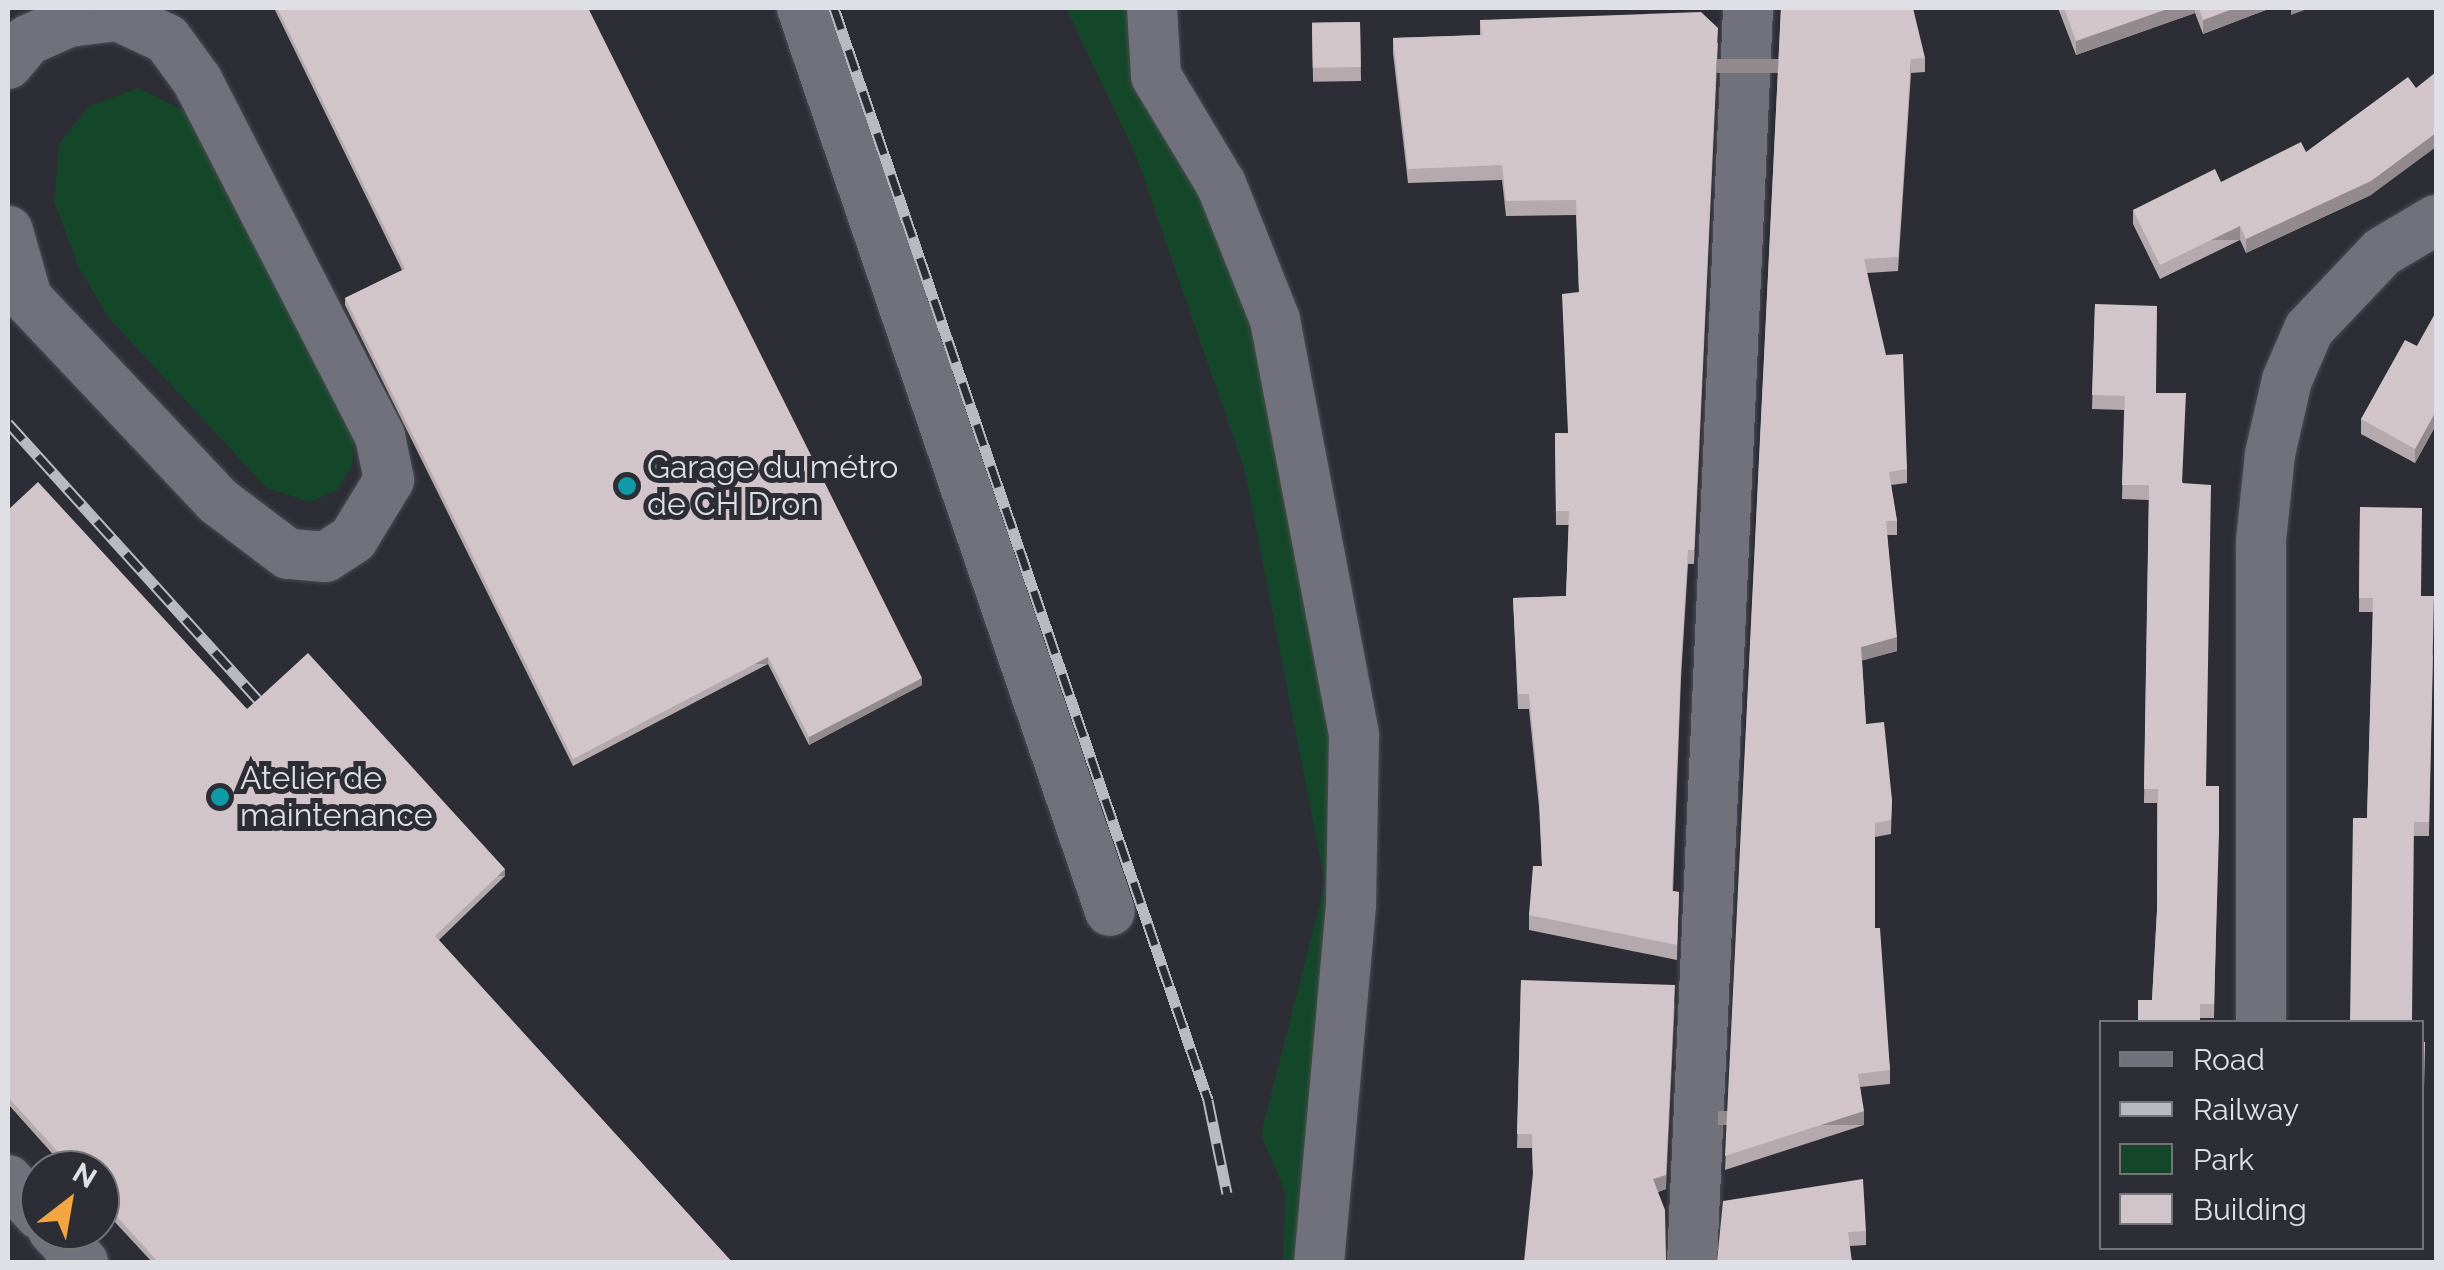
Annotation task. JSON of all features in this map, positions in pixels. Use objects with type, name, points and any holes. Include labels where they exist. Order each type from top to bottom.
[{"type":"street","points":[[802,8],[1110,911]]},
{"type":"street","points":[[1152,8],[1156,76],[1221,184],[1275,320],[1354,734],[1350,905],[1319,1262]]},
{"type":"street","points":[[1692,1262],[1748,8]]},
{"type":"street","points":[[8,231],[27,298],[218,501],[288,554],[325,557],[353,539],[389,480],[380,436],[197,80],[167,40],[118,16],[69,22],[15,37]]},
{"type":"street","points":[[2261,1020],[2261,541],[2270,454],[2287,380],[2309,328],[2382,252],[2436,220]]},
{"type":"green space","points":[[1066,8],[1153,8],[1221,184],[1354,735],[1317,1262],[1283,1262],[1285,1192],[1261,1134],[1325,883],[1245,471],[1136,156]]},
{"type":"green space","points":[[138,88],[189,113],[356,435],[352,466],[337,490],[310,502],[267,488],[108,317],[78,266],[54,201],[59,144],[88,107]]},
{"type":"building","name":"Garage du métro de CH Dron","points":[[277,8],[588,8],[922,678],[809,737],[768,657],[573,759],[345,298],[405,269]]},
{"type":"building","points":[[1781,8],[1913,8],[1925,58],[1911,59],[1898,257],[1864,259],[1886,355],[1903,354],[1907,469],[1889,472],[1897,521],[1886,521],[1897,637],[1861,647],[1866,724],[1884,722],[1892,800],[1891,820],[1875,823],[1875,928],[1880,928],[1890,1070],[1858,1074],[1864,1111],[1725,1156]]},
{"type":"building","points":[[2064,8],[2170,8],[2076,41]]},
{"type":"building","points":[[2199,8],[2235,8],[2203,20]]},
{"type":"building","points":[[1701,12],[1718,28],[1694,550],[1688,550],[1681,663],[1672,891],[1679,892],[1677,945],[1529,915],[1533,866],[1542,866],[1539,792],[1529,694],[1518,694],[1513,598],[1566,596],[1569,511],[1556,511],[1555,433],[1568,433],[1562,294],[1579,292],[1576,200],[1506,201],[1502,165],[1408,169],[1393,38],[1482,35],[1480,20]]},
{"type":"building","points":[[1360,22],[1361,67],[1313,68],[1312,23]]},
{"type":"building","points":[[2436,72],[2436,133],[2371,181],[2246,239],[2240,226],[2160,265],[2133,210],[2215,169],[2221,182],[2301,142],[2306,152],[2408,77],[2416,88]]},
{"type":"building","points":[[2095,304],[2157,306],[2156,393],[2186,393],[2182,483],[2211,485],[2206,786],[2219,786],[2219,833],[2214,1004],[2200,1004],[2200,1020],[2138,1020],[2138,1000],[2152,1000],[2157,911],[2158,789],[2144,789],[2149,485],[2122,485],[2125,396],[2092,395]]},
{"type":"building","points":[[2436,312],[2436,411],[2415,449],[2361,419],[2405,340],[2417,346]]},
{"type":"building","name":"Atelier de maintenance","points":[[38,482],[247,709],[308,653],[505,869],[435,936],[732,1262],[158,1262],[120,1220],[120,1150],[56,1150],[8,1097],[8,510]]},
{"type":"building","points":[[2360,507],[2422,508],[2421,596],[2434,596],[2429,822],[2414,822],[2412,1020],[2350,1020],[2353,818],[2367,818],[2373,598],[2359,598]]},
{"type":"building","points":[[1521,980],[1675,985],[1666,1175],[1653,1179],[1665,1210],[1668,1262],[1524,1262],[1533,1173],[1532,1134],[1517,1134]]},
{"type":"building","points":[[1863,1179],[1866,1231],[1848,1232],[1852,1262],[1717,1262],[1723,1201]]},
{"type":"railway","points":[[834,8],[1208,1100],[1227,1193]]},
{"type":"railway","points":[[8,423],[261,703]]},
{"type":"place","name":"Garage du métro de CH Dron","points":[[627,486]]},
{"type":"place","name":"Atelier de maintenance","points":[[220,797]]}]
